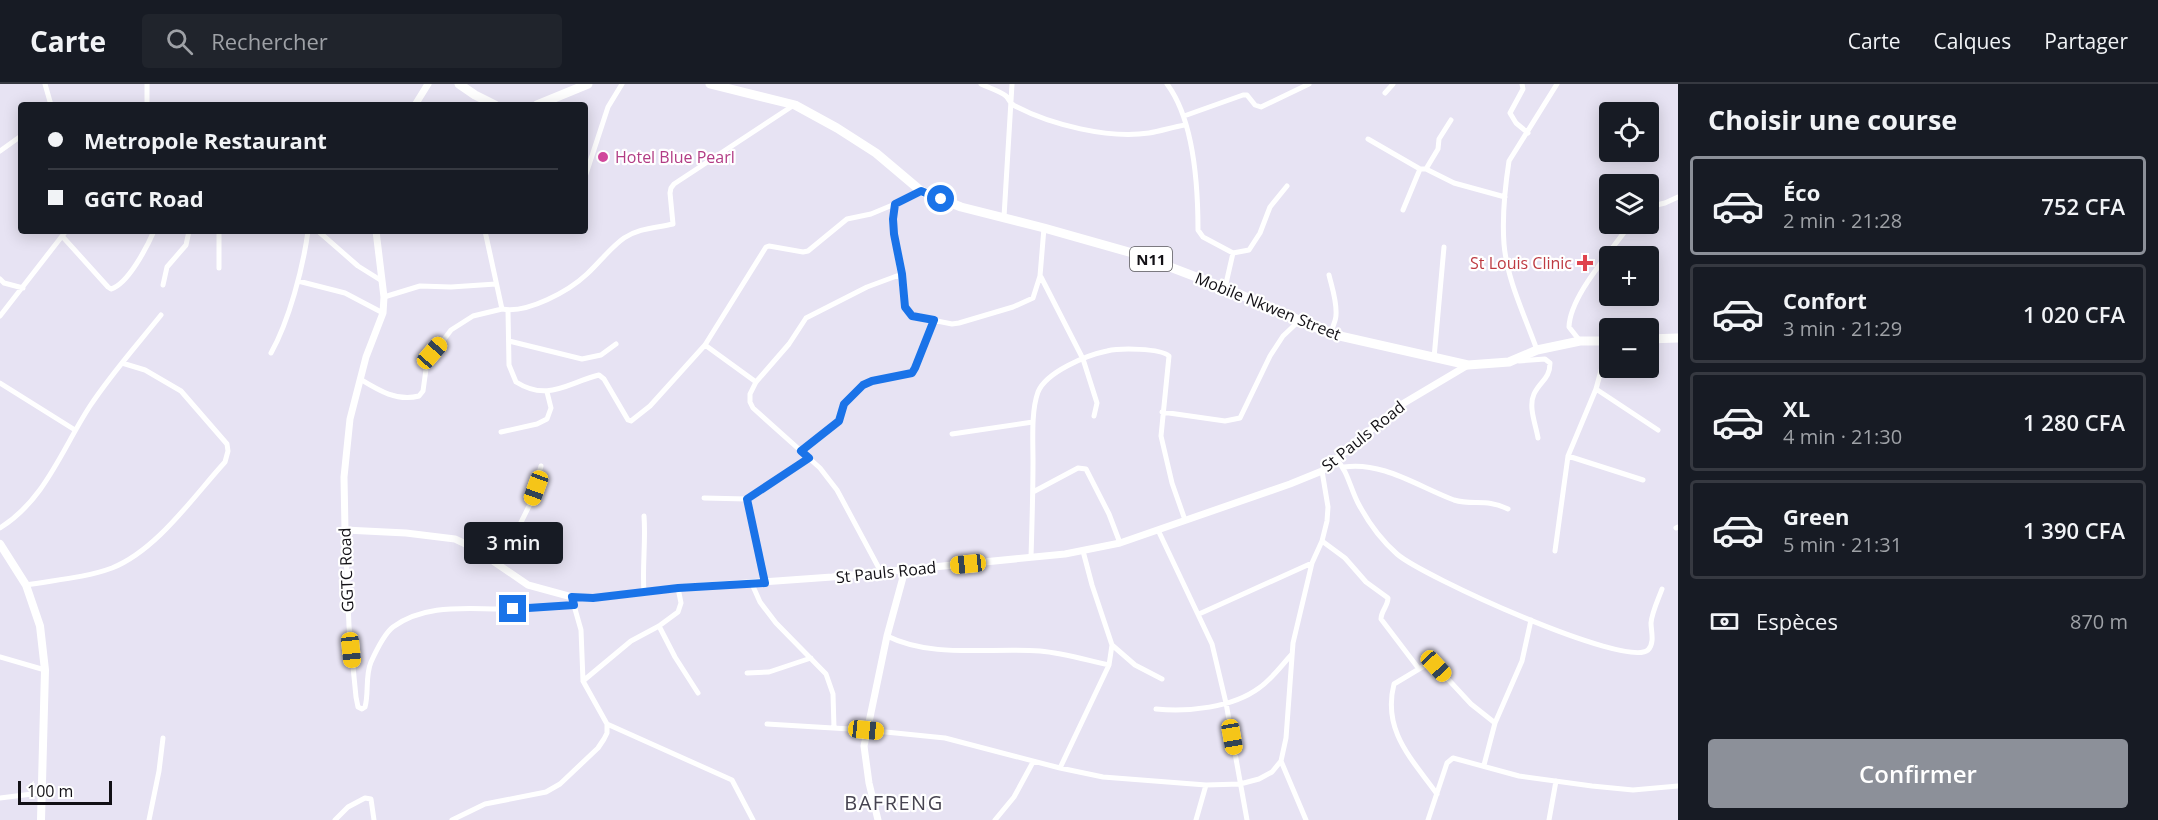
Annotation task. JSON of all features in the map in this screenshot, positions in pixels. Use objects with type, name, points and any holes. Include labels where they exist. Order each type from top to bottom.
[{"type":"highway","points":[[459,84],[489,102]]},
{"type":"highway","points":[[544,102],[588,84]]},
{"type":"highway","name":"Mobile Nkwen Street","points":[[710,84],[733,86],[795,105],[876,153],[921,191],[961,207],[1136,254],[1225,288],[1331,334],[1468,365],[1509,362],[1537,350],[1580,341],[1599,341]]},
{"type":"highway","points":[[1659,339],[1678,338]]},
{"type":"main road","points":[[0,544],[26,585],[40,626],[45,670],[41,820]]},
{"type":"street","points":[[45,84],[50,102]]},
{"type":"street","points":[[147,84],[147,102]]},
{"type":"street","points":[[417,102],[429,84]]},
{"type":"street","points":[[588,168],[608,107],[622,84]]},
{"type":"street","points":[[981,84],[1006,96],[1012,105],[1036,116],[1079,128],[1112,133],[1148,133],[1185,125]]},
{"type":"street","points":[[1004,217],[1012,84]]},
{"type":"street","points":[[1167,84],[1184,116],[1196,173],[1198,230],[1203,237],[1233,254],[1249,250],[1260,233],[1270,207],[1287,186]]},
{"type":"street","points":[[1184,116],[1243,94],[1247,95],[1255,105],[1261,107],[1309,84]]},
{"type":"street","points":[[1385,93],[1393,84]]},
{"type":"street","points":[[1522,84],[1523,89],[1510,113],[1516,123],[1528,133]]},
{"type":"street","points":[[1537,350],[1514,286],[1506,255],[1505,197],[1509,161],[1557,84]]},
{"type":"street","points":[[360,379],[400,398],[419,396],[423,391],[427,362],[451,330],[473,316],[531,306],[572,286],[586,276],[626,237],[652,226],[673,224],[670,193],[674,184],[795,105]]},
{"type":"street","points":[[1403,210],[1423,169],[1438,149],[1439,138],[1451,120]]},
{"type":"street","points":[[0,151],[18,138]]},
{"type":"street","points":[[1368,139],[1454,183],[1505,197]]},
{"type":"street","points":[[486,234],[496,284],[505,310],[509,365],[516,382],[530,389],[547,392],[599,375],[604,379],[628,420],[631,421],[650,406],[705,345],[766,247],[808,251],[847,219],[876,212],[921,191]]},
{"type":"street","points":[[1659,204],[1678,197]]},
{"type":"street","points":[[895,204],[894,234],[902,274],[905,307],[912,316],[952,324],[1013,307],[1032,298],[1040,276],[1044,228]]},
{"type":"street","points":[[0,316],[64,234],[111,289],[123,282],[152,234]]},
{"type":"street","points":[[163,285],[167,267],[186,245],[188,234]]},
{"type":"street","points":[[219,234],[219,268]]},
{"type":"street","points":[[271,353],[298,281],[307,234]]},
{"type":"street","points":[[321,234],[358,266],[381,281]]},
{"type":"street","name":"GGTC Road","points":[[376,234],[384,297],[383,313],[366,357],[350,419],[344,477],[349,626],[358,707],[362,709],[365,707],[369,668],[387,633],[416,616],[453,608],[537,608],[573,601]]},
{"type":"street","points":[[1580,341],[1569,327],[1573,307],[1623,234]]},
{"type":"street","points":[[1434,358],[1444,247]]},
{"type":"street","points":[[1225,288],[1233,254]]},
{"type":"street","points":[[881,573],[837,490],[809,458],[753,408],[750,394],[756,382],[789,344],[807,318],[867,287],[902,274]]},
{"type":"street","points":[[1329,275],[1336,300],[1336,315],[1331,334]]},
{"type":"street","points":[[1040,276],[1083,359],[1097,403],[1094,416]]},
{"type":"street","points":[[1,281],[23,288]]},
{"type":"street","points":[[298,281],[345,293],[383,313]]},
{"type":"street","points":[[384,297],[420,286],[451,287],[496,284]]},
{"type":"street","points":[[0,528],[18,516],[53,473],[91,404],[161,315]]},
{"type":"street","points":[[801,451],[839,421],[844,404],[863,385],[912,373],[934,320]]},
{"type":"street","points":[[1162,412],[1225,421],[1240,418],[1278,343],[1300,320]]},
{"type":"street","points":[[509,341],[582,359],[601,355],[616,344]]},
{"type":"street","points":[[705,345],[756,382]]},
{"type":"street","points":[[1031,557],[1033,422],[1038,392],[1049,378],[1083,359],[1112,350],[1164,351],[1169,356],[1161,436],[1185,520]]},
{"type":"street","points":[[1509,362],[1545,359],[1550,363],[1550,373],[1534,394],[1532,405],[1538,438]]},
{"type":"street","points":[[26,585],[98,572],[128,560],[157,538],[225,462],[227,444],[181,391],[145,370],[123,363]]},
{"type":"street","name":"St Pauls Road","points":[[345,530],[406,533],[455,539],[474,548],[528,585],[573,601],[678,588],[881,573],[1083,551],[1120,543],[1322,471],[1399,406],[1468,365]]},
{"type":"street","points":[[1555,551],[1568,456],[1599,378]]},
{"type":"street","points":[[0,383],[75,430]]},
{"type":"street","points":[[1596,389],[1658,430]]},
{"type":"street","points":[[501,432],[537,424],[547,419],[551,408],[547,392]]},
{"type":"street","points":[[952,434],[1033,422]]},
{"type":"street","points":[[1568,456],[1643,480]]},
{"type":"street","points":[[704,498],[747,499],[809,458]]},
{"type":"street","points":[[1336,459],[1344,467],[1352,489],[1369,522],[1398,555],[1453,585],[1531,620],[1617,651],[1639,653],[1647,651],[1650,646],[1653,616],[1662,589]]},
{"type":"street","points":[[500,565],[531,500],[541,466]]},
{"type":"street","points":[[1344,467],[1364,466],[1417,483],[1454,500],[1491,502],[1508,509]]},
{"type":"street","points":[[1033,492],[1078,468],[1086,469],[1109,514],[1120,543]]},
{"type":"street","points":[[767,724],[945,738],[1033,762],[1103,777],[1206,785],[1240,784],[1259,779],[1272,772],[1281,761],[1286,738],[1298,619],[1312,563],[1322,541],[1327,521],[1328,507],[1322,471]]},
{"type":"street","points":[[747,499],[765,583]]},
{"type":"street","points":[[644,516],[645,540],[642,565],[644,592]]},
{"type":"street","points":[[1158,530],[1212,644],[1226,703],[1247,820]]},
{"type":"street","points":[[1322,541],[1345,558],[1366,582],[1388,598],[1388,603],[1381,613],[1381,619],[1419,669]]},
{"type":"street","points":[[1060,768],[1109,665],[1112,645],[1083,551]]},
{"type":"street","points":[[1198,614],[1312,563]]},
{"type":"street","points":[[878,820],[864,746],[887,636],[905,570]]},
{"type":"street","points":[[752,584],[760,602],[776,623],[826,674],[831,683],[834,728]]},
{"type":"street","points":[[583,681],[631,641],[659,626],[678,612],[681,603],[678,588]]},
{"type":"street","points":[[452,820],[485,804],[546,792],[560,784],[598,747],[607,733],[607,724],[583,681],[580,630],[573,601]]},
{"type":"street","points":[[1484,765],[1495,723],[1522,661],[1531,620]]},
{"type":"street","points":[[659,626],[698,693]]},
{"type":"street","points":[[887,636],[904,643],[934,648],[977,652],[1039,651],[1109,665]]},
{"type":"street","points":[[1112,645],[1135,665],[1162,679]]},
{"type":"street","points":[[1156,709],[1191,709],[1226,703],[1251,694],[1261,687],[1293,653]]},
{"type":"street","points":[[0,657],[45,670]]},
{"type":"street","points":[[747,673],[769,672],[811,658]]},
{"type":"street","points":[[1437,794],[1399,741],[1391,703],[1394,684],[1433,663],[1471,704],[1495,723]]},
{"type":"street","points":[[607,724],[732,780],[753,820]]},
{"type":"street","points":[[148,820],[159,771],[163,738]]},
{"type":"street","points":[[1428,820],[1449,759],[1453,758],[1519,776],[1556,781],[1633,790],[1678,786]]},
{"type":"street","points":[[1281,761],[1306,820]]},
{"type":"street","points":[[995,820],[1014,797],[1033,762]]},
{"type":"street","points":[[1549,820],[1556,781]]},
{"type":"street","points":[[1197,820],[1206,785]]},
{"type":"street","points":[[0,798],[40,793]]},
{"type":"street","points":[[335,820],[348,807],[365,798],[371,799],[374,820]]},
{"type":"place","name":"Hotel Blue Pearl","points":[[603,157]]},
{"type":"place","name":"St Louis Clinic","points":[[1585,263]]},
{"type":"district","name":"BAFRENG","points":[[894,802]]},
{"type":"route","points":[[513,609],[574,605],[572,597],[613,597],[697,586],[765,583],[747,499],[809,458],[801,451],[839,421],[844,404],[863,385],[912,373],[934,320],[912,316],[905,307],[902,274],[894,234],[895,204],[921,191],[941,199]]}]
